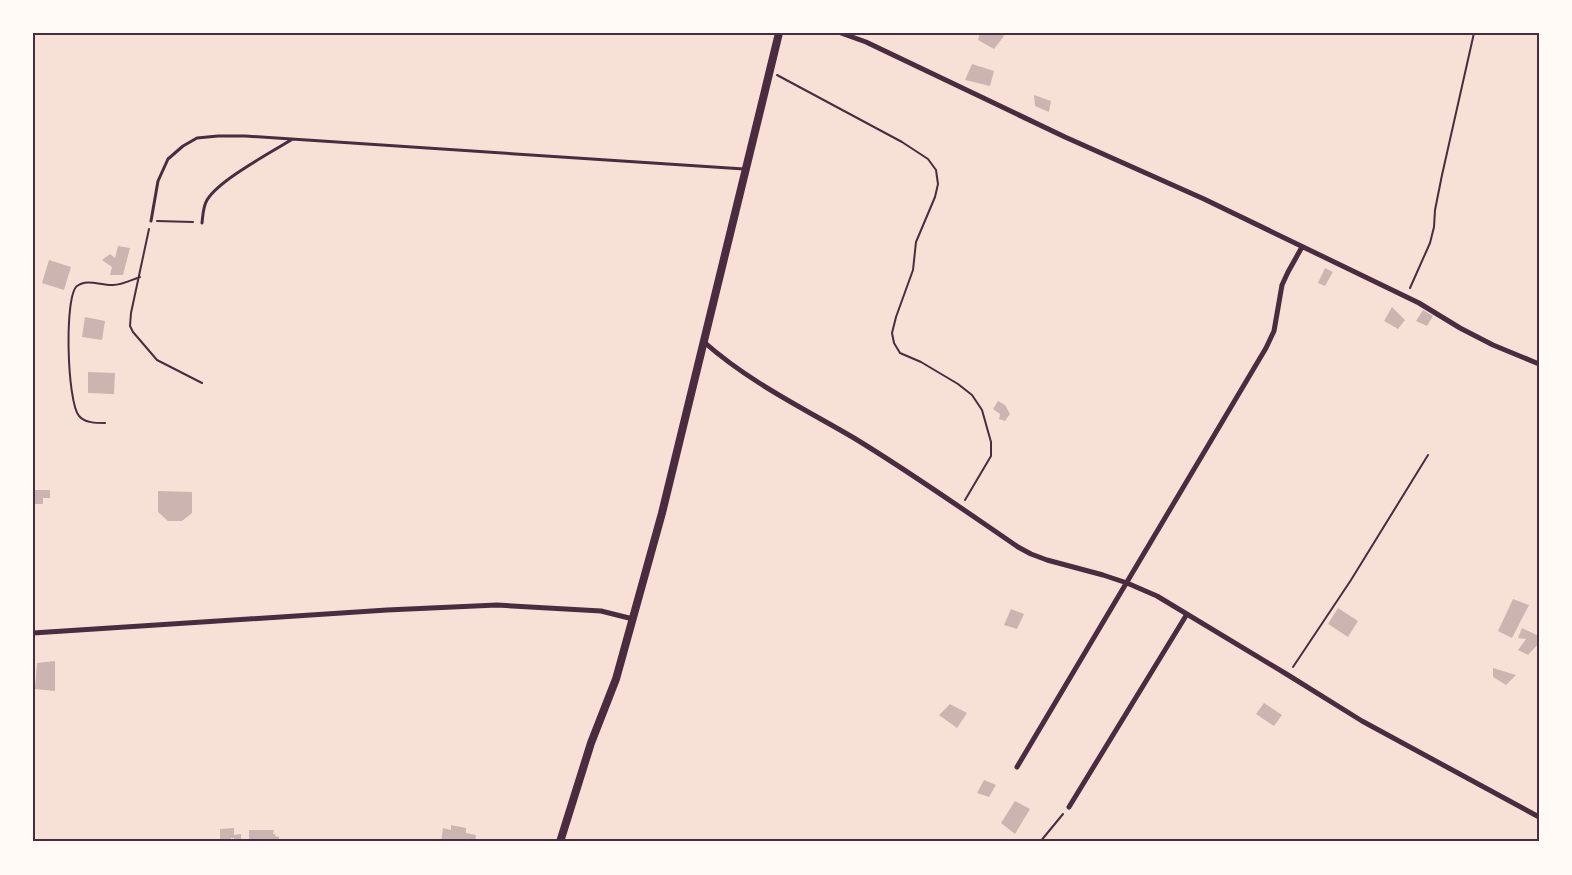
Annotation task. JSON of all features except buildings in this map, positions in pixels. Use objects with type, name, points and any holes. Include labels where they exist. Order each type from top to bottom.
[{"type":"main road","points":[[560,842],[591,743],[616,679],[662,513],[779,33]]},
{"type":"street","points":[[841,33],[866,42],[1204,200],[1405,297],[1493,345],[1539,364]]},
{"type":"street","points":[[1017,766],[1266,348],[1274,331],[1282,285],[1302,247]]},
{"type":"street","points":[[704,342],[749,377],[855,439],[1018,547],[1031,554],[1127,583],[1157,596],[1362,721],[1539,817]]},
{"type":"street","points":[[33,633],[497,605],[601,611],[633,619]]},
{"type":"street","points":[[1068,807],[1187,614]]},
{"type":"lane","points":[[151,221],[158,181],[168,159],[197,138],[218,136],[746,169]]},
{"type":"lane","points":[[202,223],[203,211],[214,191],[293,139]]},
{"type":"path","points":[[1405,297],[1430,243],[1442,175],[1474,33]]},
{"type":"path","points":[[770,70],[902,142],[928,159],[936,170],[938,184],[935,197],[916,242],[913,270],[892,333],[894,343],[900,353],[921,362],[958,384],[972,395],[982,410],[992,442],[991,456],[961,508]]},
{"type":"path","points":[[202,223],[151,221],[130,326],[157,360],[202,383]]},
{"type":"path","points":[[105,423],[88,422],[81,418],[75,410],[69,363],[69,328],[73,291],[77,285],[84,282],[115,285],[140,277]]},
{"type":"path","points":[[1288,675],[1351,580],[1428,455]]},
{"type":"path","points":[[1040,842],[1068,807]]}]
